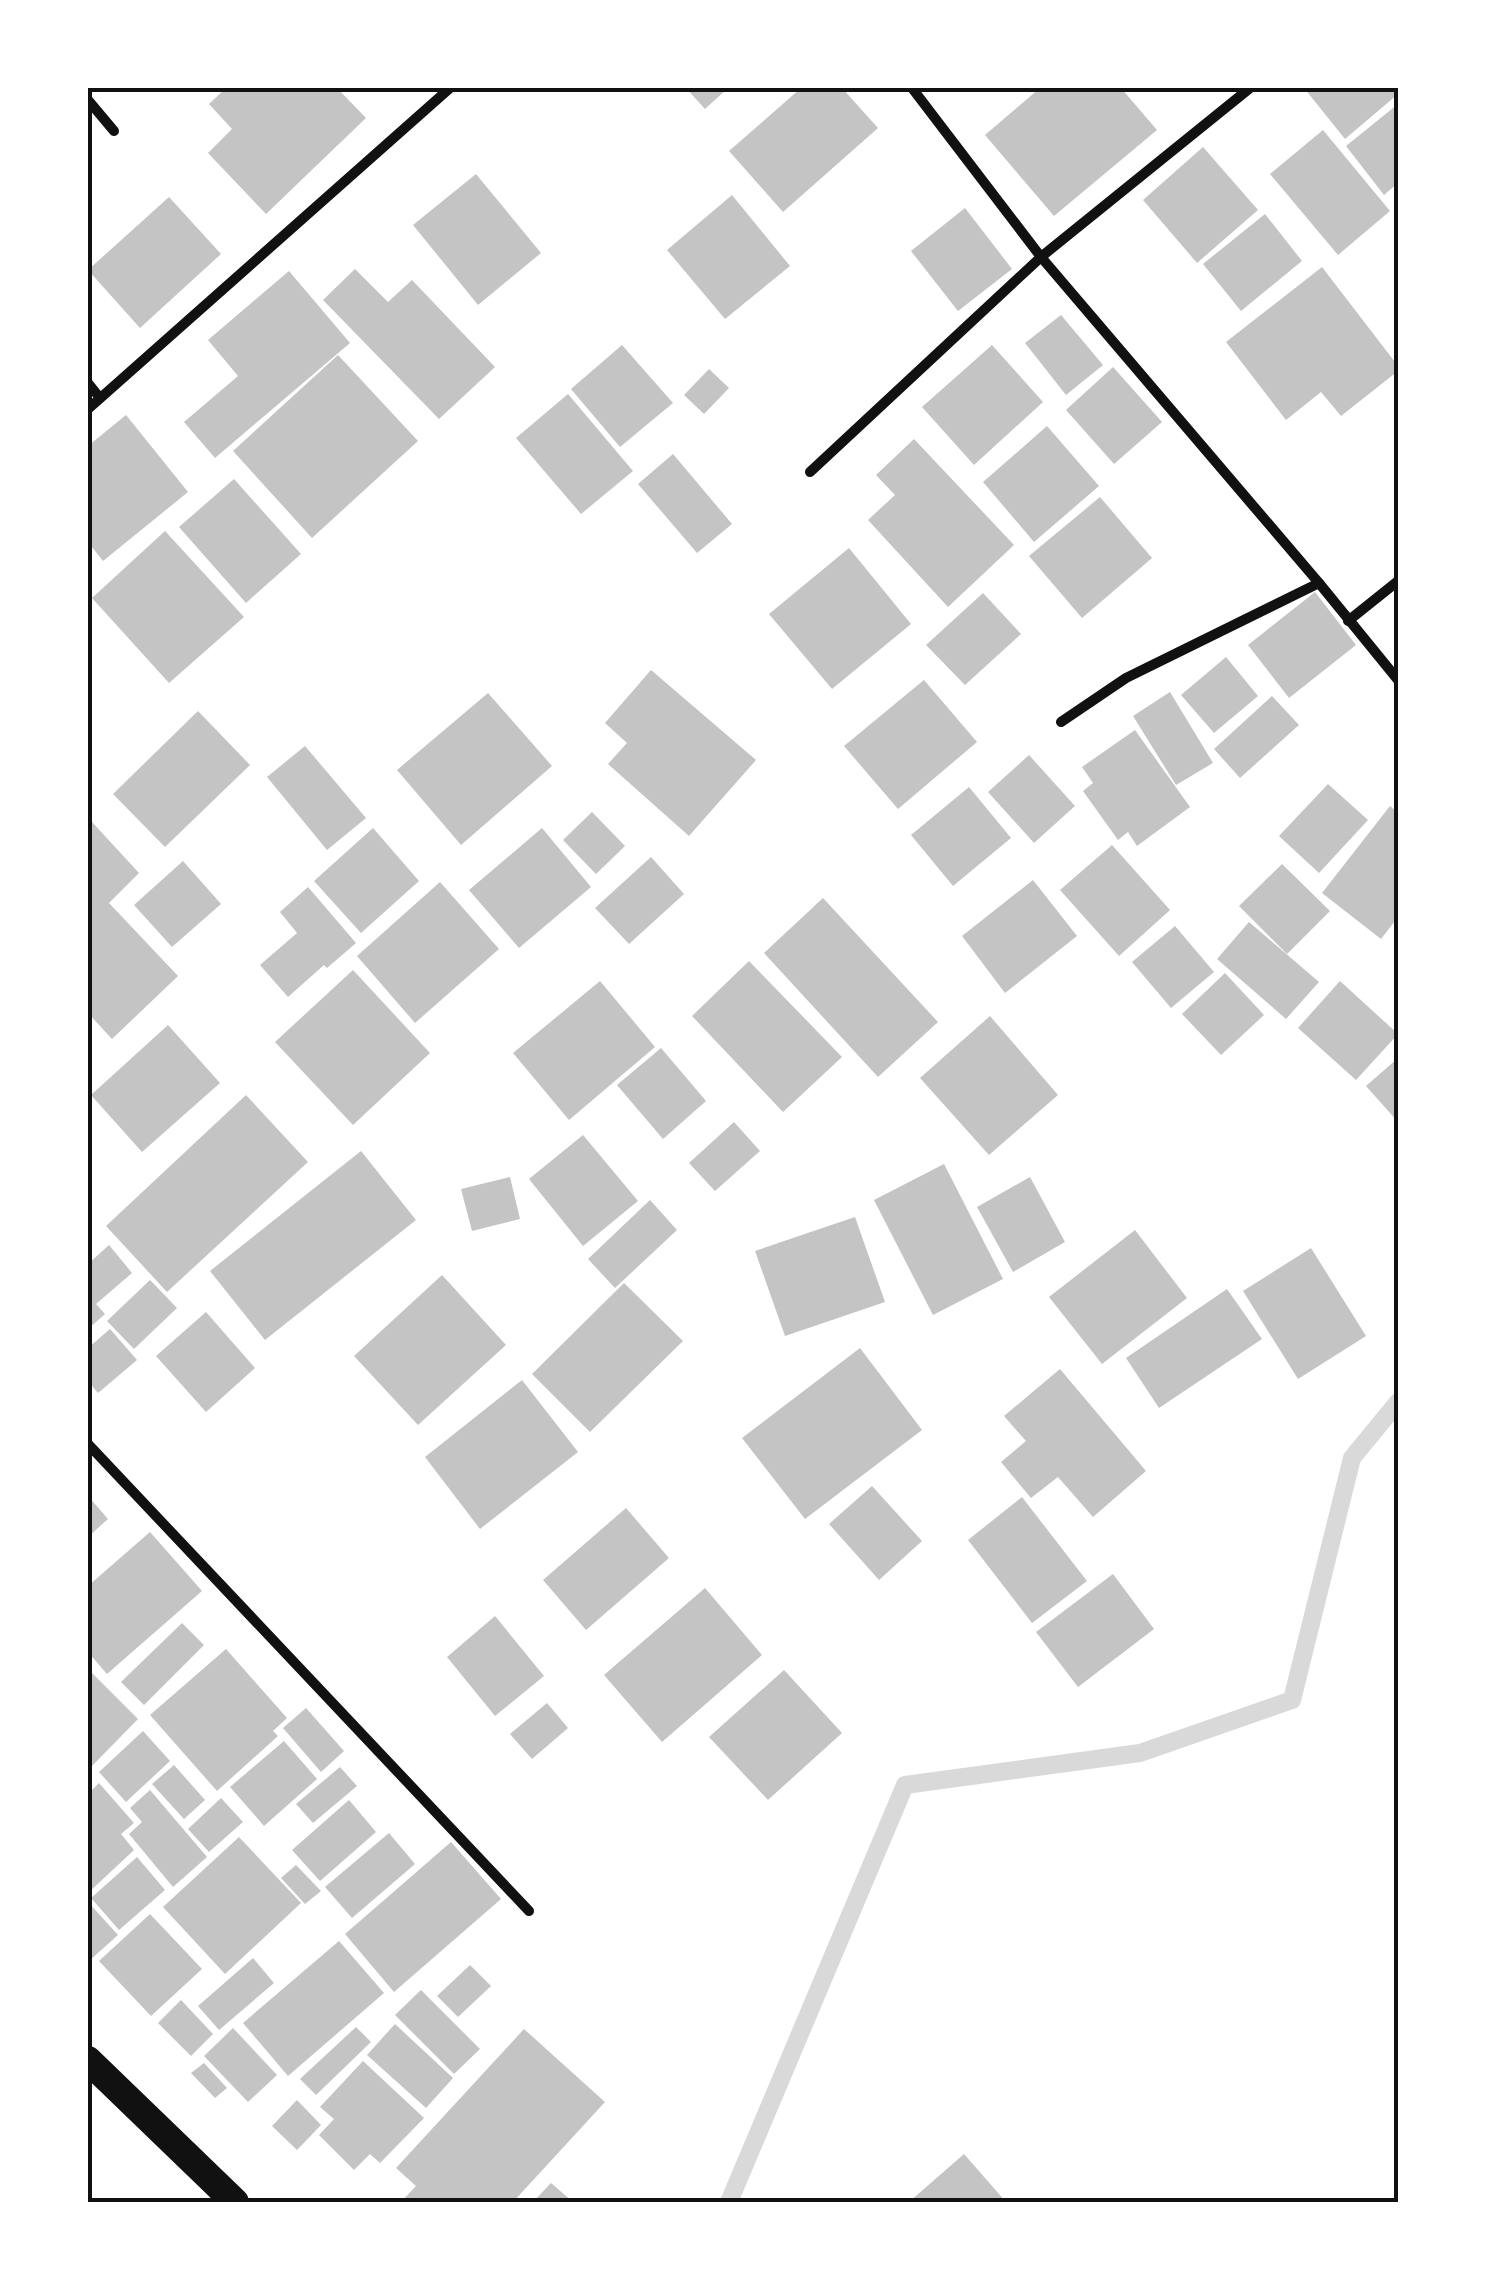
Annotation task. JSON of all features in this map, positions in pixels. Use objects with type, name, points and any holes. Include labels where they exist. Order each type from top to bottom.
[{"type":"highway","points":[[88,2060],[235,2202]]},
{"type":"street","points":[[88,409],[450,88]]},
{"type":"street","points":[[912,88],[1042,256],[1320,582],[1398,680]]},
{"type":"street","points":[[810,472],[1042,256],[1250,88]]},
{"type":"street","points":[[88,100],[114,130]]},
{"type":"street","points":[[88,383],[100,398]]},
{"type":"street","points":[[1348,620],[1398,580]]},
{"type":"street","points":[[1062,722],[1126,678],[1320,582]]},
{"type":"street","points":[[88,1444],[530,1911]]},
{"type":"building","points":[[226,88],[337,88],[366,118],[266,214],[208,153],[232,129],[209,104]]},
{"type":"building","points":[[686,88],[728,88],[705,109]]},
{"type":"building","points":[[801,88],[842,88],[878,128],[783,212],[729,151]]},
{"type":"building","points":[[1040,88],[1121,88],[1157,130],[1054,216],[985,135]]},
{"type":"building","points":[[1304,88],[1398,88],[1398,94],[1345,139]]},
{"type":"building","points":[[1398,104],[1398,183],[1384,195],[1346,146]]},
{"type":"building","points":[[1323,130],[1390,211],[1338,255],[1270,174]]},
{"type":"building","points":[[1203,147],[1258,210],[1197,263],[1143,200]]},
{"type":"building","points":[[476,174],[541,253],[478,305],[413,225]]},
{"type":"building","points":[[732,195],[790,266],[725,319],[667,250]]},
{"type":"building","points":[[169,197],[221,254],[140,328],[88,270]]},
{"type":"building","points":[[965,208],[1012,269],[958,311],[911,251]]},
{"type":"building","points":[[1265,214],[1302,261],[1241,311],[1203,264]]},
{"type":"building","points":[[1322,267],[1398,371],[1341,416],[1321,392],[1286,420],[1226,342]]},
{"type":"building","points":[[355,269],[388,302],[412,280],[495,367],[439,419],[323,300]]},
{"type":"building","points":[[289,271],[350,343],[215,458],[184,422],[238,376],[208,340]]},
{"type":"building","points":[[1061,315],[1103,365],[1066,395],[1025,343]]},
{"type":"building","points":[[622,345],[673,403],[620,447],[571,389]]},
{"type":"building","points":[[992,345],[1043,402],[974,465],[922,407]]},
{"type":"building","points":[[338,355],[418,441],[312,538],[233,451]]},
{"type":"building","points":[[1113,367],[1162,422],[1114,464],[1066,410]]},
{"type":"building","points":[[709,369],[729,388],[704,414],[684,395]]},
{"type":"building","points":[[568,394],[633,471],[581,514],[516,438]]},
{"type":"building","points":[[126,415],[188,492],[103,561],[88,542],[88,446]]},
{"type":"building","points":[[1047,426],[1099,486],[1034,542],[983,482]]},
{"type":"building","points":[[914,439],[1014,545],[948,607],[868,520],[895,495],[876,475]]},
{"type":"building","points":[[673,454],[732,524],[697,553],[638,484]]},
{"type":"building","points":[[234,479],[301,554],[246,603],[179,527]]},
{"type":"building","points":[[1100,497],[1152,558],[1082,618],[1029,556]]},
{"type":"building","points":[[165,531],[244,617],[169,683],[92,598]]},
{"type":"building","points":[[849,548],[911,624],[832,689],[769,614]]},
{"type":"building","points":[[1315,592],[1356,645],[1289,698],[1248,645]]},
{"type":"building","points":[[983,593],[1021,634],[965,685],[926,645]]},
{"type":"building","points":[[1226,657],[1258,696],[1214,733],[1181,695]]},
{"type":"building","points":[[651,670],[756,760],[689,836],[608,764],[627,743],[605,723]]},
{"type":"building","points":[[924,680],[977,742],[898,809],[844,746]]},
{"type":"building","points":[[1170,692],[1213,763],[1176,785],[1133,716]]},
{"type":"building","points":[[488,693],[552,766],[461,845],[397,770]]},
{"type":"building","points":[[1272,696],[1299,725],[1240,778],[1214,749]]},
{"type":"building","points":[[198,711],[250,765],[165,847],[113,794]]},
{"type":"building","points":[[1135,730],[1190,807],[1137,846],[1128,832],[1118,840],[1083,791],[1093,783],[1082,767]]},
{"type":"building","points":[[305,746],[366,818],[327,850],[267,777]]},
{"type":"building","points":[[1029,755],[1075,806],[1034,843],[988,792]]},
{"type":"building","points":[[1328,784],[1368,820],[1319,873],[1279,836]]},
{"type":"building","points":[[969,787],[1011,838],[953,886],[911,835]]},
{"type":"building","points":[[1390,806],[1398,813],[1398,917],[1381,939],[1322,893]]},
{"type":"building","points":[[592,812],[625,846],[596,874],[563,840]]},
{"type":"building","points":[[92,822],[139,873],[109,903],[178,976],[112,1039],[88,1013],[88,827]]},
{"type":"building","points":[[373,828],[419,881],[361,933],[314,881]]},
{"type":"building","points":[[542,828],[591,887],[519,948],[469,890]]},
{"type":"building","points":[[1112,845],[1170,910],[1119,956],[1060,890]]},
{"type":"building","points":[[651,857],[684,894],[629,944],[595,908]]},
{"type":"building","points":[[183,861],[221,904],[172,947],[134,905]]},
{"type":"building","points":[[1282,864],[1330,911],[1287,954],[1239,906]]},
{"type":"building","points":[[1033,880],[1077,936],[1005,993],[962,936]]},
{"type":"building","points":[[440,882],[499,949],[415,1023],[357,956]]},
{"type":"building","points":[[308,887],[356,943],[288,997],[260,965],[297,933],[280,912]]},
{"type":"building","points":[[823,898],[938,1022],[878,1077],[764,953]]},
{"type":"building","points":[[1249,922],[1319,982],[1286,1019],[1217,959]]},
{"type":"building","points":[[1175,926],[1214,972],[1171,1008],[1132,962]]},
{"type":"building","points":[[749,961],[842,1057],[783,1112],[692,1016]]},
{"type":"building","points":[[353,970],[430,1053],[353,1125],[275,1042]]},
{"type":"building","points":[[1225,973],[1264,1015],[1221,1055],[1182,1014]]},
{"type":"building","points":[[600,981],[655,1047],[569,1120],[513,1053]]},
{"type":"building","points":[[1340,981],[1398,1034],[1356,1080],[1298,1028]]},
{"type":"building","points":[[990,1016],[1058,1095],[989,1155],[920,1078]]},
{"type":"building","points":[[168,1025],[220,1083],[142,1152],[91,1095]]},
{"type":"building","points":[[661,1048],[706,1101],[663,1139],[617,1085]]},
{"type":"building","points":[[1398,1058],[1398,1122],[1366,1086]]},
{"type":"building","points":[[246,1095],[308,1162],[167,1292],[106,1226]]},
{"type":"building","points":[[734,1122],[760,1151],[715,1191],[689,1163]]},
{"type":"building","points":[[583,1135],[638,1201],[583,1246],[529,1179]]},
{"type":"building","points":[[361,1151],[416,1220],[265,1340],[210,1271]]},
{"type":"building","points":[[944,1164],[1003,1279],[933,1315],[874,1200]]},
{"type":"building","points":[[510,1177],[520,1219],[472,1231],[461,1189]]},
{"type":"building","points":[[1030,1177],[1065,1242],[1013,1272],[977,1207]]},
{"type":"building","points":[[650,1200],[677,1230],[615,1288],[588,1259]]},
{"type":"building","points":[[855,1217],[885,1302],[785,1336],[755,1251]]},
{"type":"building","points":[[1135,1230],[1187,1298],[1102,1364],[1049,1297]]},
{"type":"building","points":[[109,1245],[132,1273],[96,1304],[105,1314],[88,1329],[88,1264]]},
{"type":"building","points":[[1311,1248],[1366,1336],[1298,1379],[1243,1291]]},
{"type":"building","points":[[442,1275],[506,1345],[418,1425],[354,1356]]},
{"type":"building","points":[[150,1280],[177,1308],[134,1349],[107,1321]]},
{"type":"building","points":[[624,1283],[683,1341],[590,1432],[532,1374]]},
{"type":"building","points":[[1227,1289],[1262,1339],[1159,1408],[1126,1358]]},
{"type":"building","points":[[206,1312],[255,1368],[206,1412],[156,1356]]},
{"type":"building","points":[[110,1329],[137,1360],[98,1393],[88,1381],[88,1348]]},
{"type":"building","points":[[860,1348],[922,1430],[805,1519],[742,1438]]},
{"type":"building","points":[[1060,1369],[1146,1471],[1093,1517],[1058,1477],[1031,1498],[1001,1462],[1026,1441],[1004,1416]]},
{"type":"building","points":[[522,1380],[578,1452],[480,1529],[425,1457]]},
{"type":"building","points":[[872,1486],[922,1541],[879,1580],[829,1524]]},
{"type":"building","points":[[88,1496],[108,1519],[88,1537]]},
{"type":"building","points":[[1022,1497],[1087,1581],[1032,1623],[968,1540]]},
{"type":"building","points":[[626,1508],[669,1558],[586,1630],[543,1580]]},
{"type":"building","points":[[150,1532],[202,1591],[107,1674],[88,1652],[88,1586]]},
{"type":"building","points":[[1113,1574],[1154,1629],[1078,1687],[1036,1632]]},
{"type":"building","points":[[705,1588],[762,1655],[662,1742],[604,1675]]},
{"type":"building","points":[[495,1616],[544,1676],[495,1716],[447,1657]]},
{"type":"building","points":[[182,1623],[204,1645],[144,1705],[121,1682]]},
{"type":"building","points":[[226,1649],[287,1718],[273,1731],[278,1736],[217,1791],[150,1715]]},
{"type":"building","points":[[88,1669],[138,1719],[88,1770]]},
{"type":"building","points":[[784,1670],[842,1733],[768,1800],[709,1737]]},
{"type":"building","points":[[547,1703],[568,1728],[532,1759],[510,1734]]},
{"type":"building","points":[[306,1708],[344,1751],[321,1772],[283,1728]]},
{"type":"building","points":[[143,1731],[170,1761],[126,1802],[99,1772]]},
{"type":"building","points":[[284,1741],[317,1779],[264,1826],[230,1787]]},
{"type":"building","points":[[174,1765],[205,1800],[184,1819],[152,1784]]},
{"type":"building","points":[[340,1767],[357,1786],[313,1823],[296,1804]]},
{"type":"building","points":[[99,1783],[134,1823],[121,1834],[134,1850],[88,1893],[88,1794]]},
{"type":"building","points":[[150,1790],[207,1857],[173,1887],[129,1834],[142,1822],[130,1808]]},
{"type":"building","points":[[221,1798],[243,1822],[209,1852],[188,1829]]},
{"type":"building","points":[[349,1800],[376,1832],[320,1881],[292,1850]]},
{"type":"building","points":[[389,1833],[415,1864],[352,1918],[325,1887]]},
{"type":"building","points":[[239,1837],[301,1903],[225,1974],[163,1907]]},
{"type":"building","points":[[451,1842],[501,1899],[394,1992],[345,1934]]},
{"type":"building","points":[[137,1857],[165,1890],[119,1930],[91,1898]]},
{"type":"building","points":[[296,1865],[321,1891],[305,1904],[281,1878]]},
{"type":"building","points":[[88,1902],[118,1935],[90,1960],[88,1957]]},
{"type":"building","points":[[150,1914],[202,1969],[151,2016],[99,1961]]},
{"type":"building","points":[[339,1941],[384,1993],[288,2076],[243,2023]]},
{"type":"building","points":[[253,1958],[274,1983],[219,2030],[198,2006]]},
{"type":"building","points":[[470,1965],[491,1986],[458,2017],[437,1996]]},
{"type":"building","points":[[421,1990],[480,2049],[454,2074],[395,2015]]},
{"type":"building","points":[[181,2000],[213,2034],[191,2056],[158,2023]]},
{"type":"building","points":[[395,2024],[453,2078],[426,2108],[367,2055]]},
{"type":"building","points":[[356,2027],[371,2042],[316,2095],[300,2079]]},
{"type":"building","points":[[233,2028],[277,2075],[248,2102],[204,2056]]},
{"type":"building","points":[[524,2029],[605,2102],[513,2202],[401,2202],[416,2186],[396,2168]]},
{"type":"building","points":[[363,2061],[424,2118],[380,2163],[370,2154],[354,2170],[319,2135],[334,2119],[320,2107]]},
{"type":"building","points":[[204,2063],[227,2088],[215,2098],[191,2073]]},
{"type":"building","points":[[297,2100],[321,2125],[297,2150],[272,2126]]},
{"type":"building","points":[[964,2154],[1006,2202],[909,2202]]},
{"type":"building","points":[[551,2183],[573,2202],[533,2202]]},
{"type":"waterway","points":[[729,2202],[905,1785],[1140,1753],[1292,1700],[1352,1458],[1398,1402]]}]
